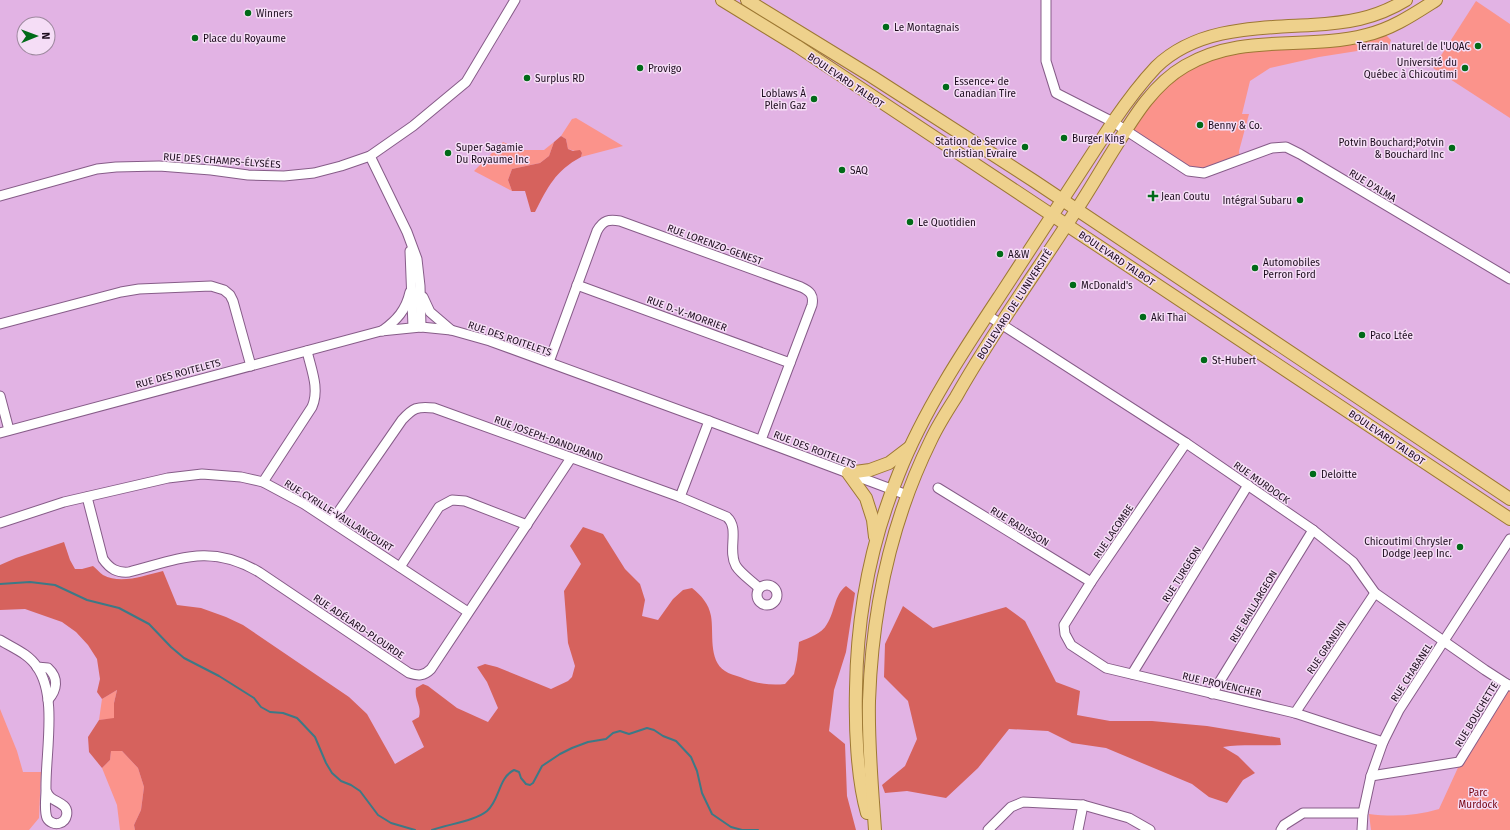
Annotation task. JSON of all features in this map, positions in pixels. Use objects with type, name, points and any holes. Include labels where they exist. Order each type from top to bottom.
[{"type":"main road","name":"BOULEVARD TALBOT","points":[[722,0],[797,46],[1510,519]]},
{"type":"main road","name":"BOULEVARD TALBOT","points":[[747,0],[872,76],[1034,181],[1510,499]]},
{"type":"main road","name":"BOULEVARD DE L'UNIVERSITÉ","points":[[872,830],[865,806],[858,758],[855,704],[856,658],[861,615],[876,541],[892,490],[911,446],[945,381],[987,315],[1128,100],[1157,67],[1170,56],[1198,41],[1227,32],[1244,29],[1350,22],[1375,15],[1406,0]]},
{"type":"main road","name":"BOULEVARD DE L'UNIVERSITÉ","points":[[875,830],[870,762],[869,701],[873,648],[880,597],[889,555],[907,495],[930,440],[1000,323],[1067,224],[1125,130],[1152,93],[1169,77],[1183,67],[1208,54],[1251,45],[1335,40],[1366,35],[1398,23],[1436,0]]},
{"type":"main road","points":[[876,541],[874,520],[866,498],[848,473],[870,470],[889,463],[911,446]]},
{"type":"street","name":"RUE DES CHAMPS-ÉLYSÉES","points":[[0,196],[97,169],[160,166],[211,170],[248,175],[284,176],[314,172],[341,166],[370,156],[413,126],[466,82],[515,0]]},
{"type":"street","name":"RUE D'ALMA","points":[[1046,0],[1046,60],[1056,93],[1113,122],[1188,171],[1204,173],[1272,148],[1286,147],[1306,157],[1510,279]]},
{"type":"street","points":[[370,156],[407,232],[417,259],[417,327]]},
{"type":"street","name":"RUE LORENZO-GENEST","points":[[549,362],[597,230],[601,224],[606,221],[620,221],[794,284],[807,290],[811,294],[813,300],[761,440]]},
{"type":"street","name":"RUE D.-V.-MORRIER","points":[[577,285],[790,363]]},
{"type":"street","points":[[0,324],[121,292],[139,289],[211,286],[224,290],[230,294],[251,366]]},
{"type":"street","points":[[416,286],[430,312],[451,330]]},
{"type":"street","points":[[381,331],[400,316],[416,286]]},
{"type":"street","name":"RUE MURDOCK","points":[[987,315],[1186,443],[1312,530],[1353,562],[1375,593],[1508,685]]},
{"type":"street","name":"RUE DES ROITELETS","points":[[0,433],[381,331],[417,327],[451,330],[490,341],[907,495]]},
{"type":"street","points":[[263,482],[315,401],[315,386],[307,351]]},
{"type":"street","points":[[0,396],[9,430]]},
{"type":"street","name":"RUE JOSEPH-DANDURAND","points":[[332,521],[402,420],[416,407],[423,406],[434,408],[680,497],[722,514],[731,521],[733,526],[732,552],[736,565],[759,588]]},
{"type":"street","points":[[680,497],[709,421]]},
{"type":"street","name":"RUE LACOMBE","points":[[1065,634],[1064,625],[1091,582],[1186,443]]},
{"type":"street","name":"RUE ADÉLARD-PLOURDE","points":[[87,497],[103,559],[113,570],[120,573],[129,572],[196,555],[216,555],[234,559],[259,572],[403,668],[415,675],[421,675],[431,669],[571,458]]},
{"type":"street","name":"RUE CYRILLE-VAILLANCOURT","points":[[0,523],[44,508],[168,478],[202,474],[241,477],[263,482],[284,492],[332,521],[468,612]]},
{"type":"street","name":"RUE TURGEON","points":[[1132,674],[1248,486]]},
{"type":"street","name":"RUE RADISSON","points":[[938,488],[1091,582]]},
{"type":"street","points":[[400,567],[439,507],[452,500],[465,501],[527,525]]},
{"type":"street","name":"RUE BAILLARGEON","points":[[1212,694],[1312,530]]},
{"type":"street","name":"RUE CHABANEL","points":[[1362,830],[1371,776],[1383,742],[1399,710],[1510,539]]},
{"type":"street","name":"RUE GRANDIN","points":[[1295,713],[1375,593]]},
{"type":"street","name":"RUE PROVENCHER","points":[[1065,634],[1071,645],[1106,668],[1295,713],[1383,742]]},
{"type":"street","points":[[0,640],[30,659],[37,667],[44,682],[48,700],[46,790]]},
{"type":"street","name":"RUE BOUCHETTE","points":[[1371,776],[1459,762],[1508,685]]},
{"type":"street","points":[[988,830],[1011,807],[1023,802],[1083,805],[1129,818],[1150,830]]},
{"type":"street","points":[[1078,830],[1083,805]]},
{"type":"street","points":[[1281,830],[1284,825],[1303,814],[1364,813]]},
{"type":"green space","name":"Terrain naturel de l'UQAC","points":[[1476,1],[1510,24],[1510,118],[1433,68]]},
{"type":"green space","points":[[1381,30],[1391,40],[1389,46],[1319,57],[1270,68],[1250,81],[1242,114],[1249,114],[1239,151],[1240,160],[1204,173],[1188,171],[1125,130],[1138,112],[1196,60]]},
{"type":"green space","points":[[576,118],[623,146],[581,157],[582,153],[568,149],[566,139],[561,136],[572,119]]},
{"type":"green space","points":[[503,142],[522,150],[544,150],[554,142],[549,156],[540,163],[512,169],[508,180],[512,191],[474,171]]},
{"type":"green space","name":"Parc Murdock","points":[[1505,686],[1510,689],[1510,830],[1371,830],[1369,814],[1404,815],[1439,809],[1467,748]]},
{"type":"green space","points":[[117,690],[114,703],[114,719],[99,720],[102,699]]},
{"type":"green space","points":[[0,709],[17,751],[23,772],[41,772],[39,818],[29,830],[0,830]]},
{"type":"green space","points":[[111,751],[122,751],[138,768],[144,787],[141,810],[134,825],[135,830],[120,830],[117,805],[102,768],[110,760]]},
{"type":"shaded area","points":[[561,136],[566,139],[568,149],[573,151],[580,150],[582,153],[581,157],[572,162],[558,174],[548,187],[535,212],[531,212],[525,191],[512,191],[508,180],[512,169],[540,163],[549,156],[554,142]]},
{"type":"shaded area","points":[[583,527],[603,534],[625,569],[640,584],[645,600],[642,616],[658,620],[673,599],[683,590],[692,588],[704,600],[710,612],[714,653],[720,666],[728,673],[756,682],[774,685],[785,684],[794,674],[799,642],[814,635],[825,627],[830,619],[839,594],[846,586],[855,593],[846,652],[834,690],[829,731],[845,744],[847,796],[856,830],[135,830],[134,825],[141,810],[144,787],[138,768],[122,751],[111,751],[110,760],[102,768],[89,752],[88,737],[99,720],[114,718],[114,703],[117,690],[102,699],[97,692],[100,679],[97,659],[88,645],[76,632],[62,622],[25,609],[0,610],[0,565],[64,542],[70,560],[75,569],[93,566],[103,575],[117,579],[133,578],[163,571],[177,605],[201,608],[243,625],[349,697],[367,714],[395,764],[424,747],[412,721],[419,717],[420,713],[416,696],[416,688],[423,684],[428,686],[457,708],[488,722],[498,708],[487,682],[477,667],[485,664],[497,667],[551,689],[568,681],[572,677],[575,666],[568,643],[564,591],[581,564],[570,546]]},
{"type":"shaded area","points":[[903,606],[933,628],[1006,607],[1025,621],[1056,682],[1080,691],[1077,715],[1110,721],[1152,721],[1207,726],[1280,738],[1281,745],[1223,747],[1238,756],[1255,773],[1243,780],[1227,803],[1209,797],[1192,784],[1106,748],[1072,743],[1048,731],[1009,729],[978,768],[946,798],[907,791],[885,793],[882,785],[905,766],[917,739],[908,701],[884,677],[885,644]]},
{"type":"waterway","points":[[0,584],[30,582],[55,585],[87,600],[119,608],[149,624],[184,658],[219,676],[254,698],[261,707],[270,712],[283,713],[297,718],[315,737],[332,773],[341,781],[360,791],[378,815],[391,823],[415,830]]},
{"type":"waterway","points":[[432,830],[469,820],[487,811],[494,801],[505,778],[514,770],[519,772],[521,778],[526,784],[530,785],[533,783],[542,766],[572,748],[588,742],[606,739],[613,733],[620,731],[629,734],[647,728],[676,741],[691,757],[697,771],[702,793],[712,814],[731,827],[742,830],[758,830]]},
{"type":"place","name":"Winners","points":[[248,13]]},
{"type":"place","name":"Le Montagnais","points":[[886,27]]},
{"type":"place","name":"Place du Royaume","points":[[195,38]]},
{"type":"place","name":"Terrain naturel de l'UQAC","points":[[1478,46]]},
{"type":"place","name":"Provigo","points":[[640,68]]},
{"type":"place","name":"Université du Québec à Chicoutimi","points":[[1465,68]]},
{"type":"place","name":"Surplus RD","points":[[527,78]]},
{"type":"place","name":"Essence+ de Canadian Tire","points":[[946,87]]},
{"type":"place","name":"Loblaws À Plein Gaz","points":[[814,99]]},
{"type":"place","name":"Benny & Co.","points":[[1200,125]]},
{"type":"place","name":"Burger King","points":[[1064,138]]},
{"type":"place","name":"Station de Service Christian Evraire","points":[[1025,147]]},
{"type":"place","name":"Potvin Bouchard;Potvin & Bouchard Inc","points":[[1452,148]]},
{"type":"place","name":"Super Sagamie Du Royaume Inc","points":[[448,153]]},
{"type":"place","name":"SAQ","points":[[842,170]]},
{"type":"place","name":"Jean Coutu","points":[[1153,196]]},
{"type":"place","name":"Intégral Subaru","points":[[1300,200]]},
{"type":"place","name":"Le Quotidien","points":[[910,222]]},
{"type":"place","name":"A&W","points":[[1000,254]]},
{"type":"place","name":"Automobiles Perron Ford","points":[[1255,268]]},
{"type":"place","name":"McDonald's","points":[[1073,285]]},
{"type":"place","name":"Aki Thai","points":[[1143,317]]},
{"type":"place","name":"Paco Ltée","points":[[1362,335]]},
{"type":"place","name":"St-Hubert","points":[[1204,360]]},
{"type":"place","name":"Deloitte","points":[[1313,474]]},
{"type":"place","name":"Chicoutimi Chrysler Dodge Jeep Inc.","points":[[1460,547]]}]
